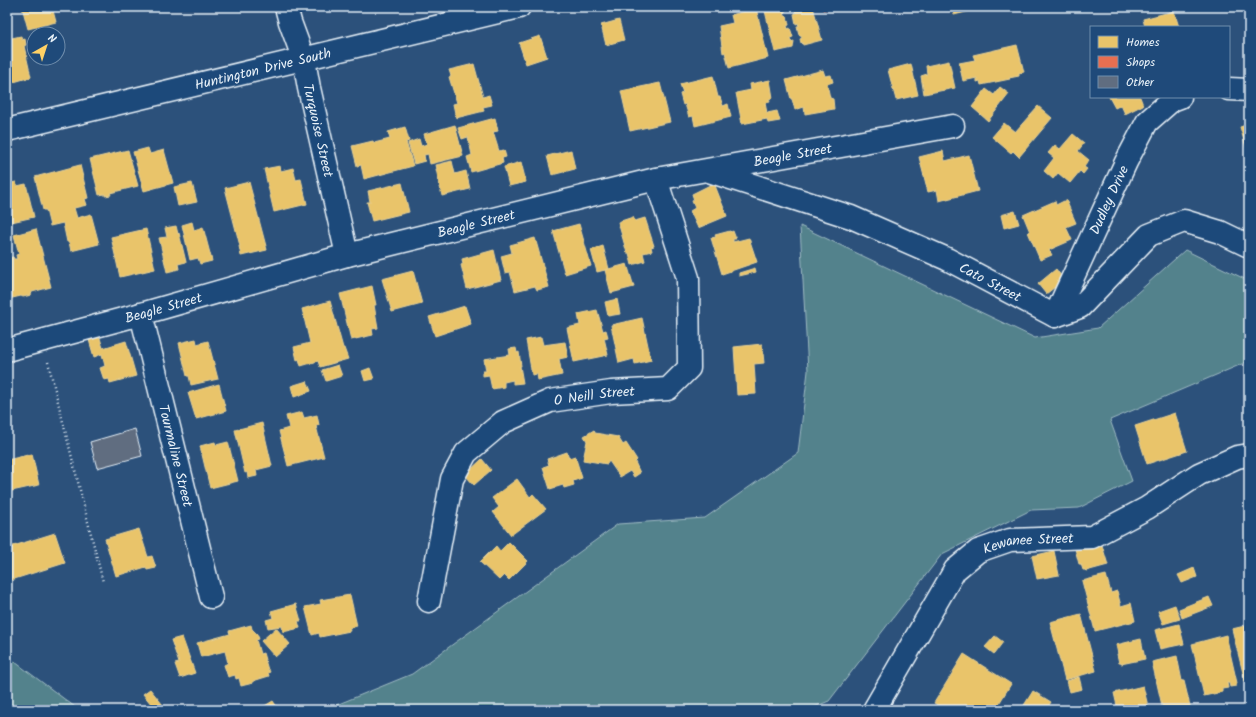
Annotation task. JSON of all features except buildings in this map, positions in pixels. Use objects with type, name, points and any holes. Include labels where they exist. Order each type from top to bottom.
[{"type":"street","name":"Turquoise Street","points":[[286,7],[304,60],[347,255]]},
{"type":"street","name":"Huntington Drive South","points":[[7,130],[304,60],[519,7]]},
{"type":"street","points":[[1230,89],[1249,90]]},
{"type":"street","name":"Dudley Drive","points":[[1055,316],[1126,162],[1147,122],[1172,100],[1177,98]]},
{"type":"street","name":"Beagle Street","points":[[7,350],[141,314],[347,255],[656,179],[952,126]]},
{"type":"street","name":"Cato Street","points":[[706,170],[851,217],[947,259],[1055,316]]},
{"type":"street","name":"O Neill Street","points":[[429,601],[452,479],[466,453],[503,422],[550,401],[611,392],[668,389],[689,368],[688,278],[656,179]]},
{"type":"street","points":[[1055,316],[1080,307],[1149,235],[1184,221],[1220,232],[1249,246]]},
{"type":"street","name":"Tourmaline Street","points":[[141,314],[211,597]]},
{"type":"street","name":"Kewanee Street","points":[[874,710],[955,570],[978,551],[1010,540],[1092,536],[1147,508],[1199,474],[1237,457],[1249,455]]},
{"type":"path","points":[[42,341],[103,582]]},
{"type":"green space","points":[[800,226],[1035,338],[1098,328],[1185,250],[1249,281],[1249,361],[1110,420],[1132,481],[1079,508],[1031,510],[942,554],[829,701],[807,710],[324,710],[412,674],[618,524],[705,518],[798,453],[808,371]]},
{"type":"green space","points":[[7,656],[79,710],[7,710]]}]
